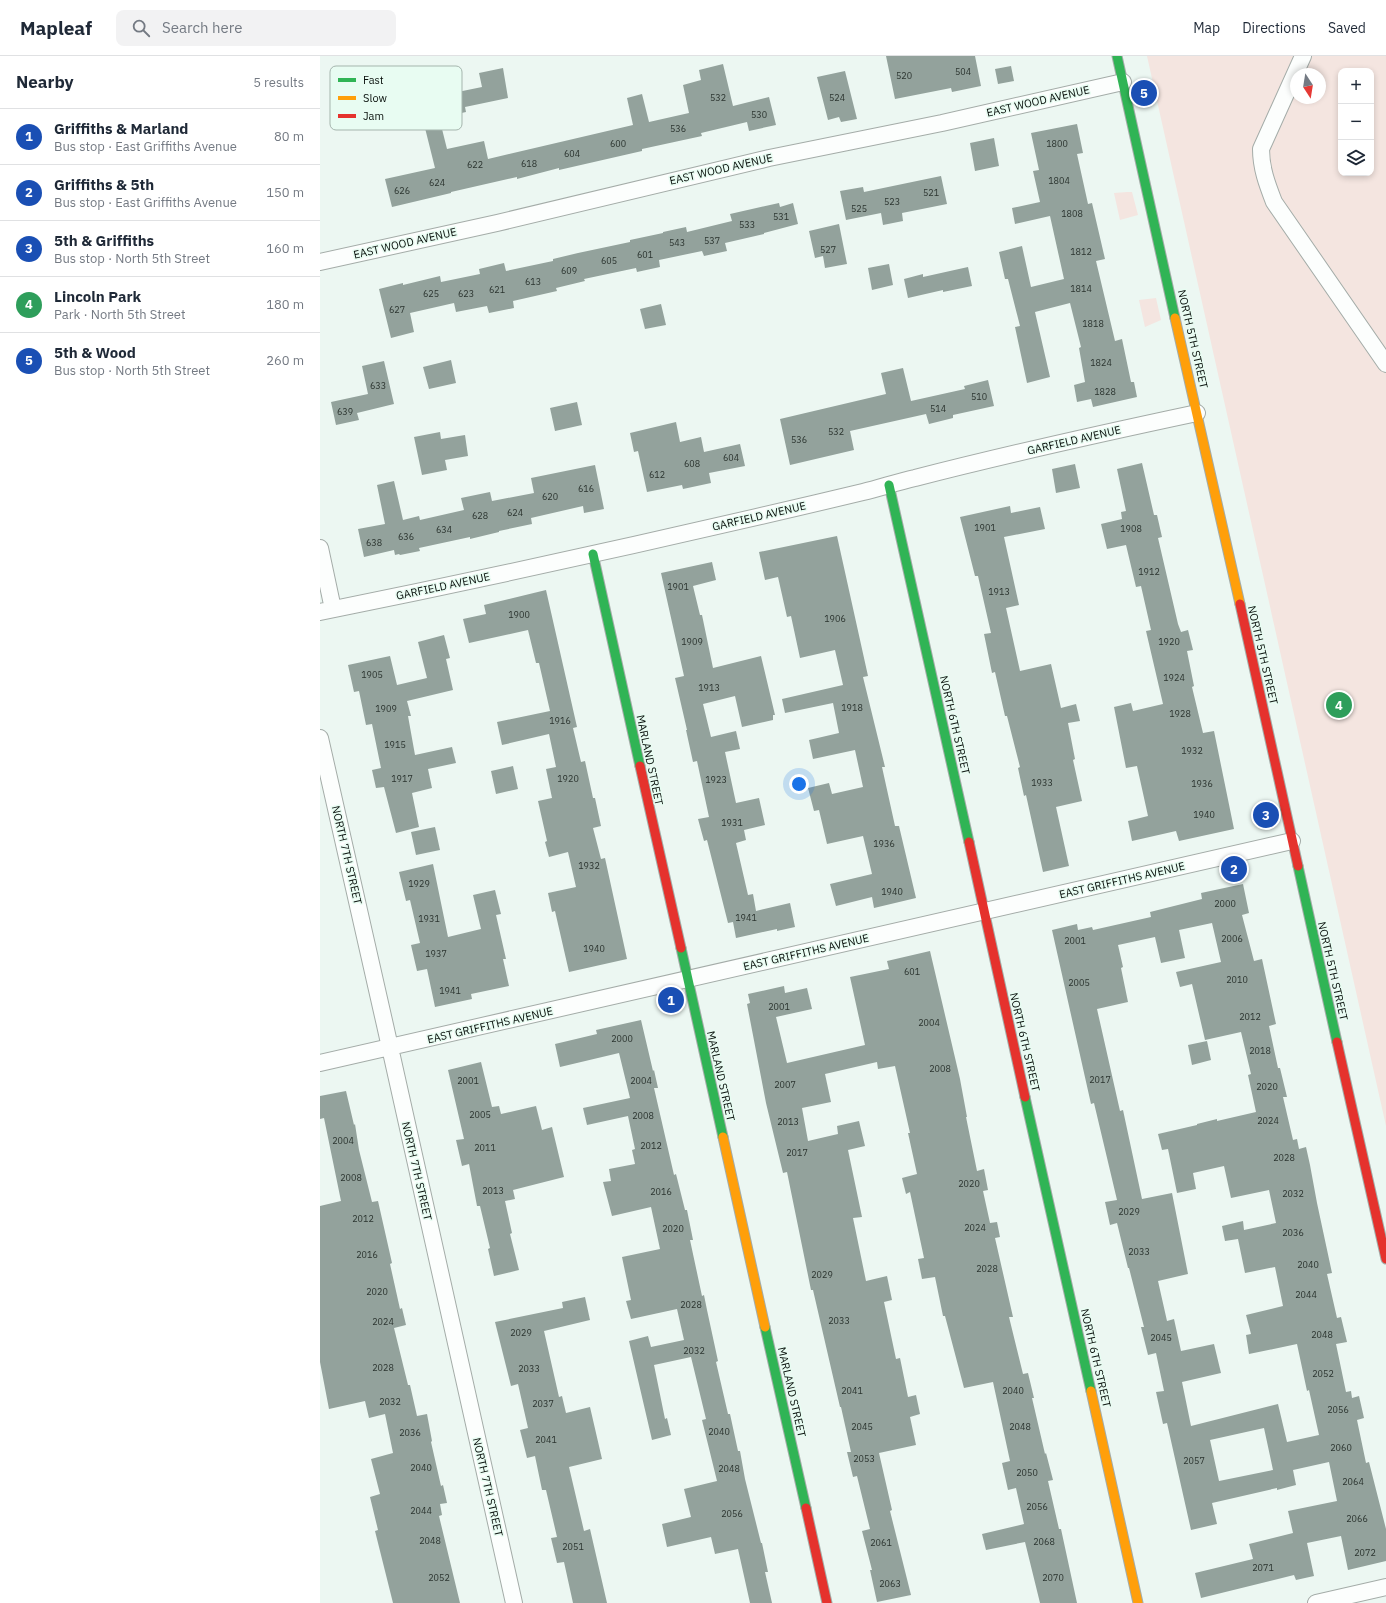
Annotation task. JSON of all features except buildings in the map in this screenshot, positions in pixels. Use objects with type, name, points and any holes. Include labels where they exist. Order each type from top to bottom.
[{"type":"street","name":"NORTH 5TH STREET","points":[[1117,56],[1386,1260]]},
{"type":"street","points":[[1303,56],[1261,149],[1261,164],[1267,186],[1274,202],[1386,364]]},
{"type":"street","name":"EAST WOOD AVENUE","points":[[320,262],[497,223],[769,158],[942,123],[1123,82]]},
{"type":"street","name":"GARFIELD AVENUE","points":[[327,610],[592,554],[889,485],[1017,453],[1197,413]]},
{"type":"street","name":"NORTH 6TH STREET","points":[[889,485],[1138,1603]]},
{"type":"street","points":[[320,548],[327,610]]},
{"type":"street","name":"MARLAND STREET","points":[[592,554],[827,1603]]},
{"type":"street","name":"NORTH 7TH STREET","points":[[320,738],[514,1603]]},
{"type":"street","name":"EAST GRIFFITHS AVENUE","points":[[320,1063],[1292,841]]},
{"type":"street","points":[[1316,1603],[1386,1587]]},
{"type":"shaded area","points":[[1147,56],[1386,56],[1386,1126]]},
{"type":"shaded area","points":[[1132,192],[1138,215],[1120,220],[1114,193]]},
{"type":"shaded area","points":[[1156,298],[1161,320],[1145,327],[1139,300]]},
{"type":"traffic: fast","points":[[1117,56],[1175,318]]},
{"type":"traffic: fast","points":[[889,485],[969,842]]},
{"type":"traffic: fast","points":[[593,554],[640,766]]},
{"type":"traffic: fast","points":[[1298,866],[1337,1042]]},
{"type":"traffic: fast","points":[[681,948],[723,1137]]},
{"type":"traffic: fast","points":[[1025,1097],[1091,1391]]},
{"type":"traffic: fast","points":[[765,1327],[806,1508]]},
{"type":"traffic: slow","points":[[1175,318],[1240,604]]},
{"type":"traffic: slow","points":[[723,1137],[765,1327]]},
{"type":"traffic: slow","points":[[1091,1391],[1138,1603]]},
{"type":"traffic: jam","points":[[1240,604],[1298,866]]},
{"type":"traffic: jam","points":[[640,766],[681,948]]},
{"type":"traffic: jam","points":[[969,842],[1025,1097]]},
{"type":"traffic: jam","points":[[1337,1042],[1386,1259]]},
{"type":"traffic: jam","points":[[806,1508],[827,1603]]},
{"type":"place","name":"5th & Wood","points":[[1144,93]]},
{"type":"place","name":"Lincoln Park","points":[[1339,705]]},
{"type":"place","name":"5th & Griffiths","points":[[1266,815]]},
{"type":"place","name":"Griffiths & 5th","points":[[1234,869]]},
{"type":"place","name":"Griffiths & Marland","points":[[671,1000]]}]
